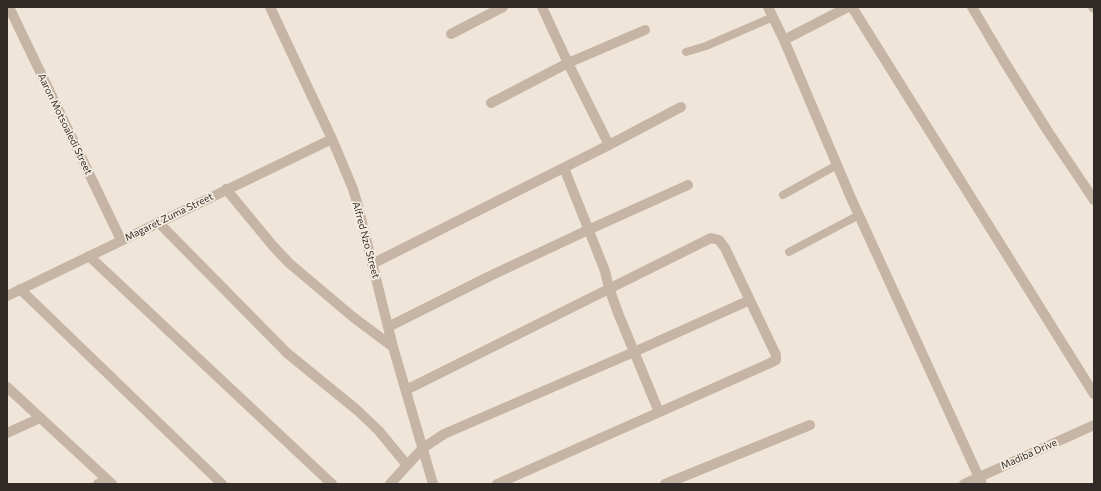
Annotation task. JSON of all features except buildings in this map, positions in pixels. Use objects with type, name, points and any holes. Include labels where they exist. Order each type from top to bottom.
[{"type":"street","name":"Aaron Motsoaledi Street","points":[[9,7],[121,240]]},
{"type":"street","name":"Alfred Nzo Street","points":[[270,7],[332,139],[353,189],[393,347],[433,484]]},
{"type":"street","points":[[451,34],[503,7]]},
{"type":"street","points":[[542,7],[609,145]]},
{"type":"street","points":[[768,7],[784,40],[859,216],[980,480]]},
{"type":"street","points":[[784,40],[848,7]]},
{"type":"street","points":[[852,7],[1094,394]]},
{"type":"street","points":[[972,7],[1046,130],[1094,200]]},
{"type":"street","points":[[491,103],[568,63],[645,30]]},
{"type":"street","points":[[372,264],[564,168],[681,107]]},
{"type":"street","name":"Magaret Zuma Street","points":[[7,296],[332,139]]},
{"type":"street","points":[[564,168],[605,271],[609,288],[659,412]]},
{"type":"street","points":[[388,327],[490,276],[688,185]]},
{"type":"street","points":[[226,190],[289,263],[353,317],[393,347]]},
{"type":"street","points":[[158,222],[287,353],[357,410],[378,431],[407,465]]},
{"type":"street","points":[[406,390],[711,238],[719,240],[725,248],[750,300],[776,355],[776,360],[497,484]]},
{"type":"street","points":[[89,256],[332,484]]},
{"type":"street","points":[[20,289],[222,484]]},
{"type":"street","points":[[390,484],[423,448],[444,434],[750,300]]},
{"type":"street","points":[[7,387],[106,483]]},
{"type":"street","points":[[7,433],[40,418]]},
{"type":"street","points":[[665,484],[810,425]]},
{"type":"street","name":"Madiba Drive","points":[[964,484],[980,480],[1094,426]]},
{"type":"lane","points":[[686,52],[706,46],[773,17]]},
{"type":"lane","points":[[783,195],[837,165]]},
{"type":"lane","points":[[789,252],[859,216]]}]
